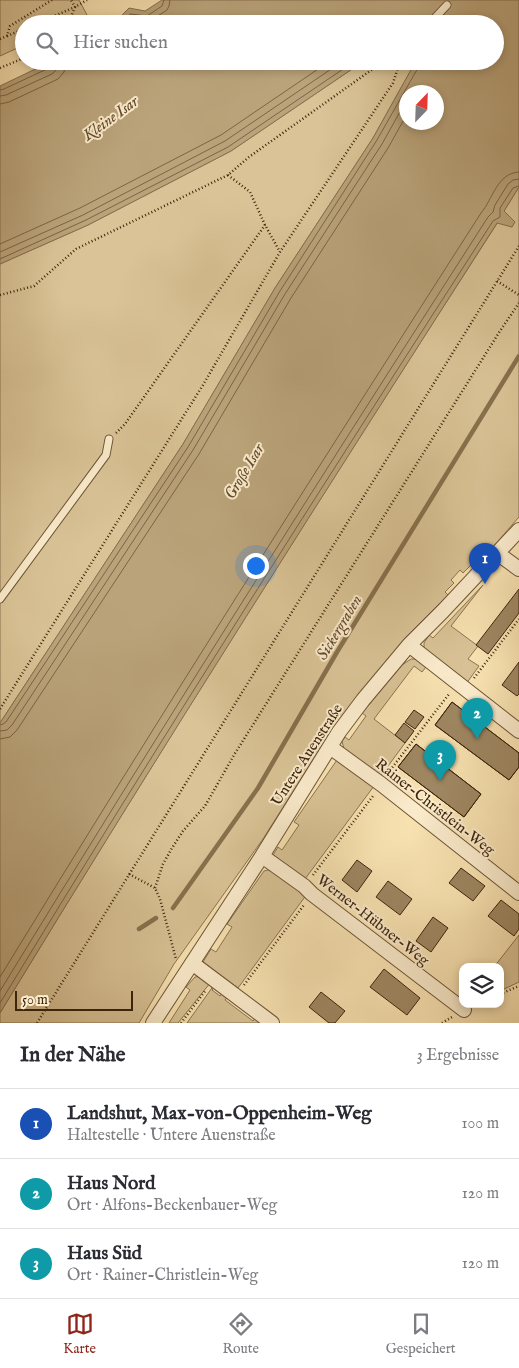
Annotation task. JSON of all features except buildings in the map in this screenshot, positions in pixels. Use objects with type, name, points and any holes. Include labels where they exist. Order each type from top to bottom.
[{"type":"street","name":"Untere Auenstraße","points":[[153,1023],[262,856],[339,732],[409,645],[519,530]]},
{"type":"street","points":[[497,553],[519,570]]},
{"type":"street","points":[[409,645],[519,731]]},
{"type":"street","name":"Rainer-Christlein-Weg","points":[[330,747],[381,784],[519,893]]},
{"type":"street","name":"Werner-Hübner-Weg","points":[[262,856],[464,1010]]},
{"type":"street","points":[[192,963],[272,1023]]},
{"type":"lane","points":[[438,15],[448,5]]},
{"type":"lane","points":[[0,599],[106,455],[109,439]]},
{"type":"path","points":[[28,15],[52,0]]},
{"type":"path","points":[[71,0],[75,8]]},
{"type":"path","points":[[58,15],[75,8],[87,0]]},
{"type":"path","points":[[72,15],[75,8]]},
{"type":"path","points":[[7,36],[10,26],[15,23]]},
{"type":"path","points":[[0,39],[15,33]]},
{"type":"path","points":[[0,68],[15,62]]},
{"type":"path","points":[[0,295],[34,286],[76,248],[228,175],[249,157],[371,70]]},
{"type":"path","points":[[0,709],[203,385],[280,252],[393,84],[397,70]]},
{"type":"path","points":[[228,175],[250,192],[280,252]]},
{"type":"path","points":[[125,424],[265,225]]},
{"type":"path","points":[[37,1023],[519,246]]},
{"type":"path","points":[[497,281],[519,294]]},
{"type":"path","points":[[155,888],[163,864],[172,848],[183,831],[205,806],[244,738],[519,303]]},
{"type":"path","points":[[236,996],[383,780],[519,619]]},
{"type":"path","points":[[129,874],[155,888],[160,898],[182,977]]},
{"type":"path","points":[[181,1023],[214,979]]},
{"type":"path","points":[[504,992],[519,986]]},
{"type":"shaded area","points":[[0,0],[79,0],[87,15],[15,15],[15,49],[0,56]]},
{"type":"shaded area","points":[[351,70],[411,70],[403,85],[399,85],[399,91],[373,138],[275,288],[183,444],[0,723],[0,264],[88,225],[231,151]]},
{"type":"shaded area","points":[[519,187],[519,517],[484,557],[482,554],[463,573],[460,570],[451,580],[454,583],[445,592],[448,595],[407,636],[333,728],[263,839],[174,964],[139,1023],[0,1023],[0,1013],[122,814],[498,222],[512,227],[514,221],[504,211]]},
{"type":"shaded area","points":[[483,585],[451,626],[478,646],[468,659],[479,666],[466,684],[424,648],[424,643],[429,635],[433,638]]},
{"type":"shaded area","points":[[411,659],[416,659],[426,667],[422,672],[414,666],[374,719],[405,743],[380,777],[344,749],[342,741],[345,737],[349,740],[366,716],[362,713],[402,665]]},
{"type":"shaded area","points":[[337,760],[374,786],[305,879],[273,855],[278,847],[282,850],[299,825],[294,822]]},
{"type":"shaded area","points":[[264,871],[276,871],[307,894],[238,988],[203,962],[211,949],[216,952],[232,927],[227,924]]},
{"type":"shaded area","points":[[519,935],[519,982],[504,989],[504,963],[497,963]]},
{"type":"shaded area","points":[[202,976],[211,982],[178,1023],[169,1023],[190,990],[186,987],[195,977]]},
{"type":"shaded area","points":[[214,985],[212,990],[220,996],[223,992],[228,996],[225,1000],[253,1021],[256,1017],[261,1023],[187,1023]]},
{"type":"water","name":"Große Isar","points":[[162,0],[519,0],[519,187],[504,211],[515,222],[512,227],[497,223],[246,616],[0,1013],[0,723],[183,444],[275,288],[373,138],[399,91],[399,130],[444,130],[444,85],[403,85],[411,70],[504,70],[504,15],[442,15],[446,6],[432,15],[123,14],[129,8],[145,11]]},
{"type":"water","name":"Kleine Isar","points":[[33,70],[351,70],[231,151],[88,225],[0,264],[0,86]]},
{"type":"waterway","name":"Sickergraben","points":[[173,908],[258,788],[337,652],[519,356]]},
{"type":"waterway","points":[[139,929],[156,918]]},
{"type":"place","name":"Landshut, Max-von-Oppenheim-Weg","points":[[485,584]]},
{"type":"place","name":"Haus Nord","points":[[477,739]]},
{"type":"place","name":"Haus Süd","points":[[440,781]]}]
